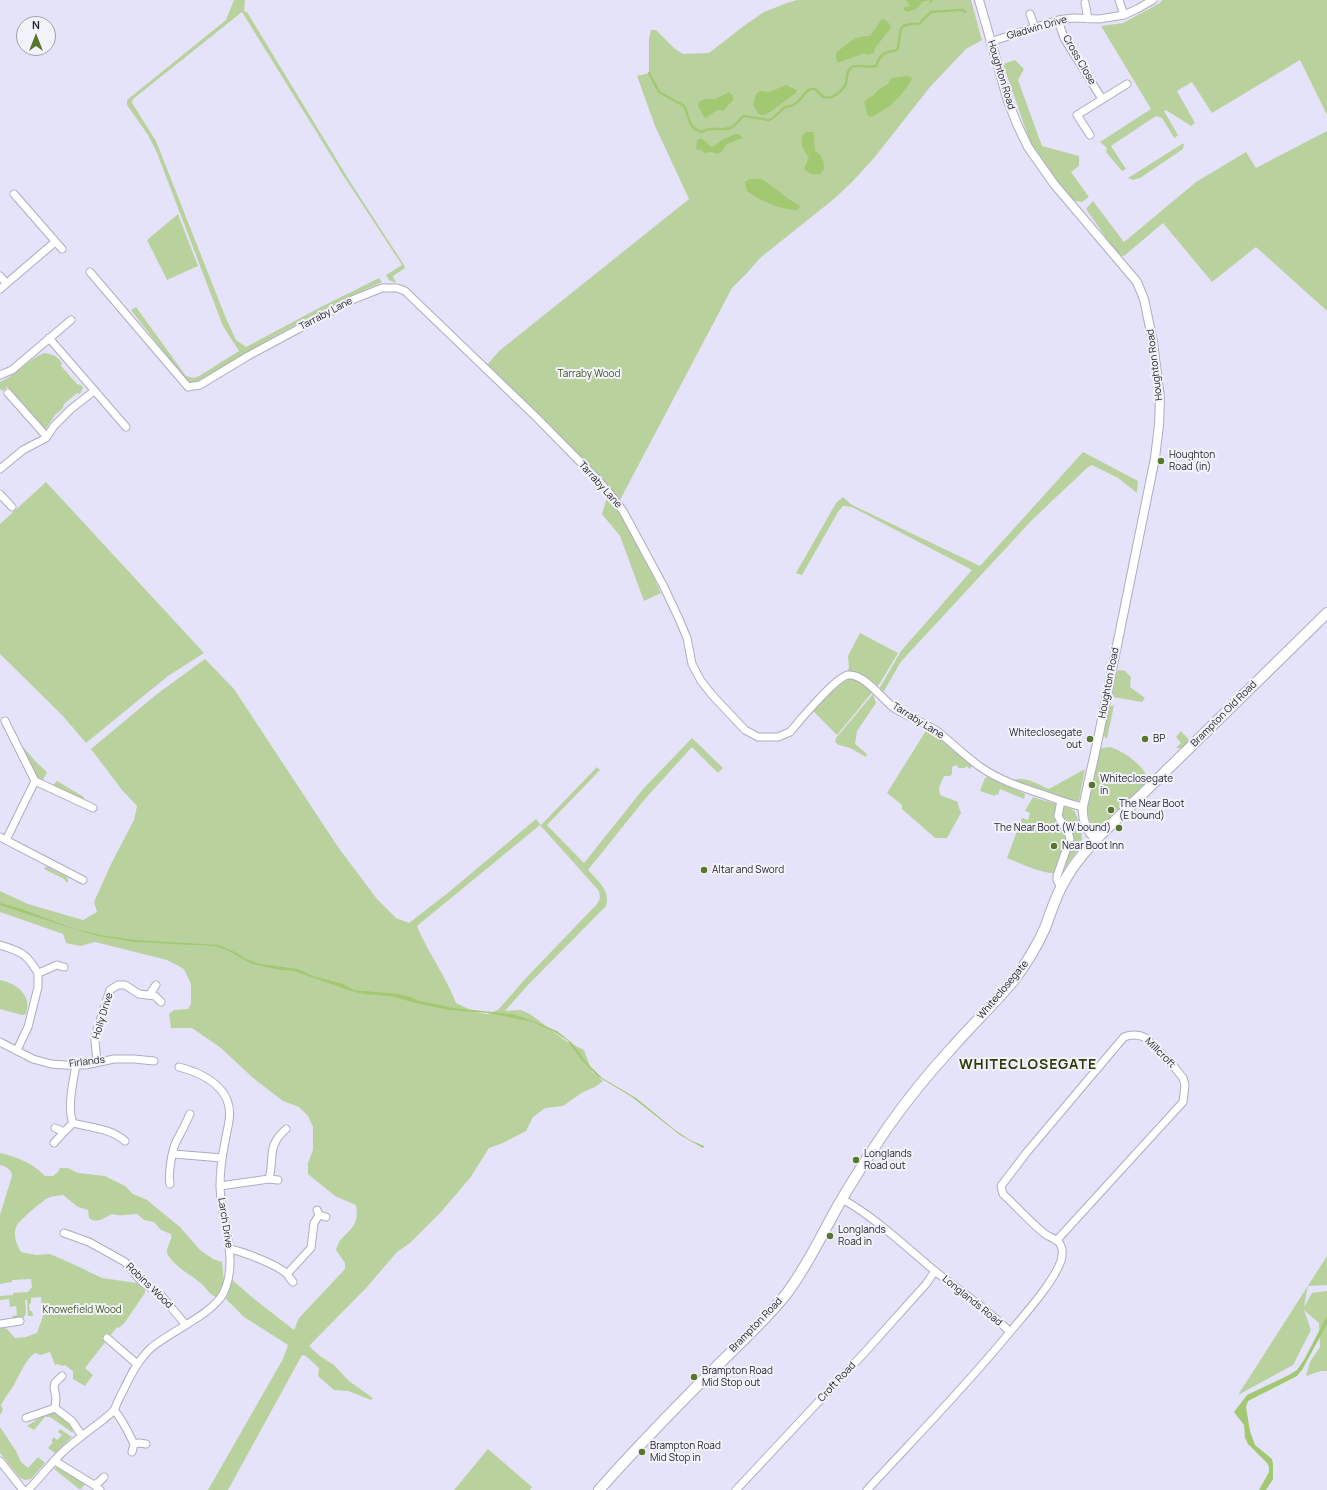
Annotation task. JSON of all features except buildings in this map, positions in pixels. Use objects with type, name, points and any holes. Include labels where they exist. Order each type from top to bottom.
[{"type":"main road","name":"Brampton Old Road","points":[[1121,815],[1327,613]]},
{"type":"main road","name":"Whiteclosegate","points":[[868,1156],[888,1126],[919,1085],[991,1007],[1015,978],[1030,957],[1044,930],[1061,888],[1080,858],[1095,839],[1121,815]]},
{"type":"main road","name":"Brampton Road","points":[[599,1490],[656,1427],[786,1295],[808,1263],[868,1156]]},
{"type":"street","name":"Houghton Road","points":[[979,0],[1008,101],[1028,147],[1054,184],[1137,282],[1147,309],[1159,383],[1159,425],[1155,458],[1101,726],[1083,807],[1083,818],[1090,834],[1095,839]]},
{"type":"street","points":[[1119,0],[1124,15]]},
{"type":"street","name":"Gladwin Drive","points":[[990,42],[1058,20],[1073,18],[1099,19],[1124,15],[1153,0]]},
{"type":"street","points":[[1085,3],[1088,18]]},
{"type":"street","points":[[1030,14],[1035,28]]},
{"type":"street","name":"Cross Close","points":[[1058,20],[1064,38],[1102,99]]},
{"type":"street","points":[[1090,135],[1077,116],[1127,84]]},
{"type":"street","points":[[14,194],[62,249]]},
{"type":"street","points":[[0,289],[55,242]]},
{"type":"street","name":"Tarraby Lane","points":[[90,272],[188,387],[200,384],[248,356],[352,300],[382,288],[397,288],[404,291],[536,417],[599,481],[615,500],[638,538],[679,619],[687,638],[692,664],[697,674],[713,696],[745,730],[758,737],[771,738],[783,736],[790,732],[840,679],[848,675],[856,677],[872,686],[894,708],[937,732],[991,774],[1029,790],[1083,807]]},
{"type":"street","points":[[0,276],[6,283]]},
{"type":"street","points":[[0,375],[12,370],[71,320]]},
{"type":"street","points":[[50,338],[94,392],[126,427]]},
{"type":"street","points":[[0,469],[23,450],[47,437],[54,426],[71,409],[94,392]]},
{"type":"street","points":[[8,393],[47,437]]},
{"type":"street","points":[[0,494],[12,507]]},
{"type":"street","points":[[5,721],[35,781],[93,808]]},
{"type":"street","points":[[35,781],[3,839],[83,880]]},
{"type":"street","points":[[1061,801],[1058,816],[1070,838],[1057,876],[1057,880],[1061,888]]},
{"type":"street","points":[[0,945],[18,951],[26,956],[38,973],[38,987],[28,1027],[17,1050]]},
{"type":"street","points":[[38,973],[57,964],[64,967]]},
{"type":"street","name":"Holly Drive","points":[[97,1061],[95,1041],[96,1033],[110,990],[118,985],[125,985],[140,994],[150,994],[155,996],[161,1002]]},
{"type":"street","points":[[150,994],[156,985]]},
{"type":"street","name":"Millcroft","points":[[1140,1035],[1146,1038],[1180,1073],[1185,1085],[1183,1102],[1057,1240],[1048,1236],[1039,1229],[1003,1194],[1001,1190],[1002,1184],[1124,1038],[1140,1035]]},
{"type":"street","name":"Firlands","points":[[0,1042],[24,1055],[42,1062],[76,1065],[91,1064],[97,1061],[114,1059],[134,1058],[154,1061]]},
{"type":"street","points":[[73,1123],[70,1112],[70,1104],[76,1065]]},
{"type":"street","name":"Larch Drive","points":[[28,1490],[66,1449],[114,1410],[137,1364],[151,1348],[168,1335],[204,1313],[215,1304],[222,1294],[229,1270],[230,1248],[222,1212],[220,1186],[222,1158],[230,1114],[227,1099],[218,1086],[206,1077],[179,1067]]},
{"type":"street","points":[[170,1184],[170,1167],[176,1141],[186,1125],[190,1114]]},
{"type":"street","points":[[54,1143],[73,1123]]},
{"type":"street","points":[[73,1123],[107,1130],[125,1141]]},
{"type":"street","points":[[55,1128],[64,1132]]},
{"type":"street","points":[[269,1179],[274,1144],[278,1136],[286,1129]]},
{"type":"street","points":[[174,1154],[222,1158]]},
{"type":"street","points":[[220,1186],[269,1179],[278,1180]]},
{"type":"street","name":"Longlands Road","points":[[842,1200],[865,1214],[994,1317],[1010,1332],[947,1404],[867,1490]]},
{"type":"street","points":[[287,1274],[311,1248],[314,1223],[321,1214]]},
{"type":"street","name":"Robins Wood","points":[[64,1233],[89,1242],[125,1262],[142,1282],[161,1295],[185,1324]]},
{"type":"street","points":[[1010,1332],[1036,1299],[1058,1267],[1062,1256],[1062,1250],[1061,1245],[1057,1240]]},
{"type":"street","points":[[230,1248],[273,1266],[287,1274],[292,1282]]},
{"type":"street","name":"Croft Road","points":[[736,1490],[866,1351],[926,1284],[935,1271]]},
{"type":"street","points":[[0,1324],[20,1321]]},
{"type":"street","points":[[107,1338],[137,1364]]},
{"type":"street","points":[[55,1408],[56,1398],[54,1387],[55,1383],[62,1376]]},
{"type":"street","points":[[26,1418],[55,1408]]},
{"type":"street","points":[[55,1408],[72,1421],[82,1436]]},
{"type":"street","points":[[114,1410],[124,1422],[134,1444],[132,1452]]},
{"type":"street","points":[[134,1444],[146,1444]]},
{"type":"street","points":[[55,1461],[70,1468],[100,1490]]},
{"type":"street","points":[[0,1462],[23,1490]]},
{"type":"street","points":[[94,1485],[104,1477]]},
{"type":"green space","points":[[234,0],[245,0],[244,11],[247,12],[349,180],[405,268],[393,276],[396,283],[389,280],[386,275],[402,265],[343,175],[242,12],[133,99],[132,103],[156,141],[225,316],[236,340],[246,347],[379,278],[382,282],[359,292],[269,339],[204,378],[194,383],[188,383],[131,310],[136,307],[186,376],[194,378],[199,376],[239,351],[223,326],[157,153],[148,135],[127,105],[127,100],[226,20]]},
{"type":"green space","name":"Tarraby Wood","points":[[797,0],[971,0],[982,40],[966,49],[930,87],[874,158],[852,182],[834,199],[760,258],[732,288],[620,500],[487,365],[499,351],[689,199],[655,126],[637,76],[649,73],[649,38],[651,30],[656,30],[674,48],[683,54],[709,53],[764,12]]},
{"type":"green space","points":[[1162,0],[1327,0],[1327,115],[1300,60],[1212,113],[1192,82],[1177,91],[1195,123],[1191,126],[1166,110],[1164,111],[1178,135],[1175,138],[1162,118],[1156,116],[1111,146],[1126,169],[1122,171],[1106,152],[1107,148],[1100,142],[1151,109],[1101,26],[1123,23],[1160,3]]},
{"type":"green space","points":[[1015,60],[1024,69],[1018,80],[1042,146],[1079,156],[1079,166],[1071,172],[1089,197],[1082,202],[1074,201],[1045,170],[1029,139],[1003,64]]},
{"type":"green space","points":[[1327,131],[1327,311],[1256,247],[1212,282],[1163,223],[1124,256],[1118,255],[1086,209],[1093,201],[1124,242],[1196,182],[1246,152],[1256,168]]},
{"type":"green space","points":[[1184,144],[1183,149],[1140,178],[1133,180],[1128,178]]},
{"type":"green space","points":[[178,214],[198,266],[167,280],[147,240]]},
{"type":"green space","points":[[44,353],[56,357],[62,363],[61,366],[77,384],[81,385],[83,388],[80,394],[77,393],[64,404],[63,408],[55,415],[45,430],[7,387],[3,391],[0,389],[0,382]]},
{"type":"green space","points":[[1083,452],[1138,481],[1137,493],[1118,478],[1092,465],[1087,468],[1032,520],[907,655],[900,663],[883,693],[879,689],[901,651],[972,570],[852,507],[843,506],[838,512],[802,575],[796,573],[836,503],[843,497],[852,505],[980,566]]},
{"type":"green space","points":[[46,482],[204,653],[168,676],[86,743],[62,715],[0,654],[0,524]]},
{"type":"green space","points":[[607,497],[621,513],[632,531],[661,593],[644,601],[620,536],[602,514]]},
{"type":"green space","points":[[860,633],[898,653],[880,683],[837,735],[813,711],[843,678],[849,668],[848,656]]},
{"type":"green space","points":[[205,659],[234,689],[338,847],[377,899],[396,918],[409,923],[449,892],[536,819],[541,825],[597,767],[600,770],[547,825],[584,863],[644,788],[692,738],[723,768],[718,773],[692,747],[645,799],[588,870],[603,886],[607,896],[606,906],[527,986],[505,1011],[521,1010],[530,1014],[566,1041],[584,1050],[592,1072],[603,1081],[595,1087],[583,1092],[563,1106],[545,1108],[533,1117],[526,1131],[503,1143],[489,1148],[470,1178],[441,1212],[410,1243],[397,1252],[367,1287],[309,1346],[320,1356],[334,1365],[349,1381],[373,1398],[371,1400],[348,1391],[334,1390],[318,1376],[319,1368],[306,1356],[302,1355],[228,1490],[208,1490],[283,1359],[288,1345],[244,1317],[226,1299],[229,1291],[230,1278],[294,1330],[299,1318],[345,1269],[345,1263],[336,1250],[338,1243],[356,1221],[356,1205],[335,1196],[308,1174],[308,1163],[313,1150],[313,1127],[308,1116],[299,1107],[283,1101],[253,1078],[221,1048],[192,1028],[171,1028],[169,1014],[174,1010],[188,1009],[191,1003],[191,984],[184,969],[167,960],[95,942],[80,946],[66,943],[63,934],[0,912],[0,891],[28,904],[83,920],[97,912],[94,902],[112,862],[134,820],[137,806],[122,790],[91,749],[157,694]],"holes":[[[540,825],[599,891],[600,898],[597,904],[526,978],[498,1010],[487,1014],[475,1012],[456,1003],[417,926]]]},
{"type":"green space","points":[[1119,670],[1125,671],[1131,677],[1130,687],[1145,698],[1142,702],[1113,697],[1111,693],[1114,674]]},
{"type":"green space","points":[[873,694],[876,703],[857,731],[855,744],[867,754],[866,757],[835,742],[836,738]]},
{"type":"green space","points":[[1114,705],[1107,739],[1102,734],[1107,708]]},
{"type":"green space","points":[[927,729],[973,766],[969,769],[967,766],[965,768],[959,768],[956,765],[952,767],[952,774],[950,776],[944,776],[939,788],[940,795],[958,802],[961,813],[947,838],[935,838],[902,809],[902,805],[887,793]]},
{"type":"green space","points":[[1181,731],[1190,741],[1183,748],[1176,748],[1181,743],[1176,737]]},
{"type":"green space","points":[[1110,747],[1121,751],[1138,764],[1148,779],[1146,783],[1100,828],[1093,825],[1089,818],[1088,795],[1098,751],[1102,748]]},
{"type":"green space","points":[[24,748],[47,772],[43,780],[37,779],[29,760],[21,750]]},
{"type":"green space","points":[[1085,769],[1079,800],[1075,801],[1049,794],[1013,780],[1027,780],[1049,789]]},
{"type":"green space","points":[[988,777],[1025,794],[1024,799],[1000,789],[998,795],[996,794],[995,796],[980,791],[985,778]]},
{"type":"green space","points":[[57,781],[84,797],[83,800],[53,785]]},
{"type":"green space","points":[[1033,797],[1072,809],[1075,812],[1081,828],[1082,839],[1077,851],[1061,873],[1048,873],[1007,858],[1022,818],[1028,820],[1030,813],[1025,811]]},
{"type":"green space","points":[[46,866],[67,877],[67,883],[64,879],[44,869]]},
{"type":"green space","points":[[0,980],[13,984],[23,993],[27,1003],[26,1014],[22,1015],[0,1009]]},
{"type":"green space","name":"Knowefield Wood","points":[[0,1153],[13,1156],[24,1161],[35,1167],[45,1176],[53,1176],[60,1168],[68,1168],[78,1173],[105,1176],[125,1186],[133,1194],[147,1200],[180,1227],[200,1250],[213,1259],[222,1262],[224,1282],[216,1297],[202,1284],[179,1267],[171,1259],[167,1252],[171,1240],[171,1234],[161,1230],[154,1222],[144,1220],[137,1214],[112,1214],[100,1220],[92,1220],[89,1218],[88,1210],[78,1207],[63,1195],[48,1198],[31,1211],[17,1225],[15,1236],[21,1252],[36,1255],[50,1254],[102,1278],[137,1283],[145,1290],[145,1293],[125,1322],[119,1328],[117,1327],[85,1368],[93,1375],[85,1386],[73,1379],[73,1371],[65,1365],[55,1365],[50,1352],[41,1355],[35,1353],[25,1365],[2,1403],[1,1405],[3,1410],[0,1415],[0,1326],[7,1329],[15,1338],[26,1337],[37,1333],[43,1316],[41,1297],[31,1298],[31,1303],[29,1304],[30,1311],[32,1311],[33,1316],[28,1316],[27,1300],[25,1300],[26,1314],[24,1317],[19,1319],[14,1319],[12,1316],[17,1315],[16,1306],[10,1307],[9,1299],[0,1300],[0,1296],[28,1292],[32,1287],[31,1279],[12,1280],[12,1282],[0,1284],[0,1215],[12,1176],[8,1169],[0,1165]]},
{"type":"green space","points":[[1327,1256],[1327,1285],[1308,1286],[1304,1307],[1312,1293],[1327,1291],[1327,1371],[1321,1371],[1306,1376],[1310,1362],[1320,1347],[1319,1323],[1304,1310],[1311,1330],[1293,1365],[1238,1395]]},
{"type":"green space","points":[[55,1411],[71,1424],[73,1433],[50,1417],[45,1417],[34,1430],[27,1426],[45,1414]]},
{"type":"green space","points":[[0,1427],[16,1451],[21,1462],[28,1468],[38,1457],[45,1463],[31,1479],[25,1480],[20,1478],[0,1453]]},
{"type":"green space","points":[[60,1429],[72,1437],[55,1453],[48,1448],[53,1442],[51,1441],[54,1437],[57,1440],[62,1435],[58,1432]]},
{"type":"green space","points":[[488,1449],[532,1487],[530,1490],[454,1490]]},
{"type":"green space","points":[[57,1467],[69,1472],[85,1484],[81,1489],[79,1489],[54,1469]]},
{"type":"shaded area","points":[[906,0],[930,0],[922,2],[918,8],[907,12],[903,9],[904,7],[910,6]]},
{"type":"shaded area","points":[[882,19],[888,22],[891,28],[875,48],[874,53],[868,55],[864,53],[838,63],[836,53],[847,43],[860,37],[870,36]]},
{"type":"shaded area","points":[[908,76],[912,79],[904,91],[894,101],[878,114],[871,117],[868,116],[864,102],[888,84],[892,78]]},
{"type":"shaded area","points":[[786,85],[797,90],[796,93],[768,113],[761,115],[758,113],[753,105],[756,94],[760,91],[769,92]]},
{"type":"shaded area","points":[[729,92],[733,96],[733,100],[723,111],[717,110],[706,118],[704,117],[698,106],[700,101],[715,99]]},
{"type":"shaded area","points":[[806,132],[813,132],[815,151],[820,155],[823,161],[824,169],[820,174],[812,174],[804,169],[809,157],[803,148],[801,141]]},
{"type":"shaded area","points":[[734,134],[739,134],[743,138],[727,144],[718,154],[711,152],[704,153],[701,150],[696,149],[697,140],[701,138],[712,147]]},
{"type":"shaded area","points":[[750,179],[761,179],[765,181],[800,206],[798,210],[778,207],[752,195],[747,191],[745,182]]},
{"type":"shaded area","points":[[0,903],[19,908],[72,928],[100,935],[135,940],[219,945],[237,953],[244,958],[260,964],[298,969],[313,976],[343,984],[354,990],[398,994],[411,997],[419,1001],[454,1008],[511,1014],[525,1018],[557,1031],[572,1043],[586,1062],[602,1078],[636,1098],[675,1130],[690,1140],[704,1146],[703,1148],[680,1135],[632,1097],[597,1076],[580,1058],[568,1041],[555,1032],[533,1022],[489,1013],[449,1010],[390,996],[364,994],[351,991],[294,971],[280,970],[252,964],[229,951],[215,946],[134,942],[98,936],[64,926],[0,905]]},
{"type":"shaded area","points":[[1327,1316],[1327,1324],[1302,1370],[1297,1376],[1248,1401],[1246,1407],[1250,1431],[1255,1445],[1272,1459],[1273,1464],[1273,1479],[1266,1490],[1259,1490],[1269,1472],[1269,1467],[1267,1463],[1248,1444],[1245,1438],[1244,1425],[1234,1412],[1247,1395],[1297,1370],[1304,1360]]},
{"type":"waterway","points":[[649,73],[659,92],[684,106],[691,124],[696,130],[701,132],[710,129],[726,129],[734,126],[744,116],[769,120],[785,107],[797,103],[810,89],[815,89],[822,96],[827,98],[833,96],[841,91],[845,86],[848,71],[852,67],[876,66],[879,58],[883,54],[897,50],[900,32],[903,26],[919,24],[931,12],[958,10],[963,10],[965,12]]},
{"type":"place","name":"Houghton Road (in)","points":[[1161,461]]},
{"type":"place","name":"Whiteclosegate out","points":[[1090,739]]},
{"type":"place","name":"BP","points":[[1145,739]]},
{"type":"place","name":"Whiteclosegate in","points":[[1092,785]]},
{"type":"place","name":"The Near Boot (E bound)","points":[[1111,810]]},
{"type":"place","name":"The Near Boot (W bound)","points":[[1119,828]]},
{"type":"place","name":"Near Boot Inn","points":[[1054,846]]},
{"type":"place","name":"Altar and Sword","points":[[704,870]]},
{"type":"place","name":"Longlands Road out","points":[[856,1160]]},
{"type":"place","name":"Longlands Road in","points":[[830,1236]]},
{"type":"place","name":"Brampton Road Mid Stop out","points":[[694,1377]]},
{"type":"place","name":"Brampton Road Mid Stop in","points":[[642,1452]]},
{"type":"district","name":"WHITECLOSEGATE","points":[[1028,1065]]}]
